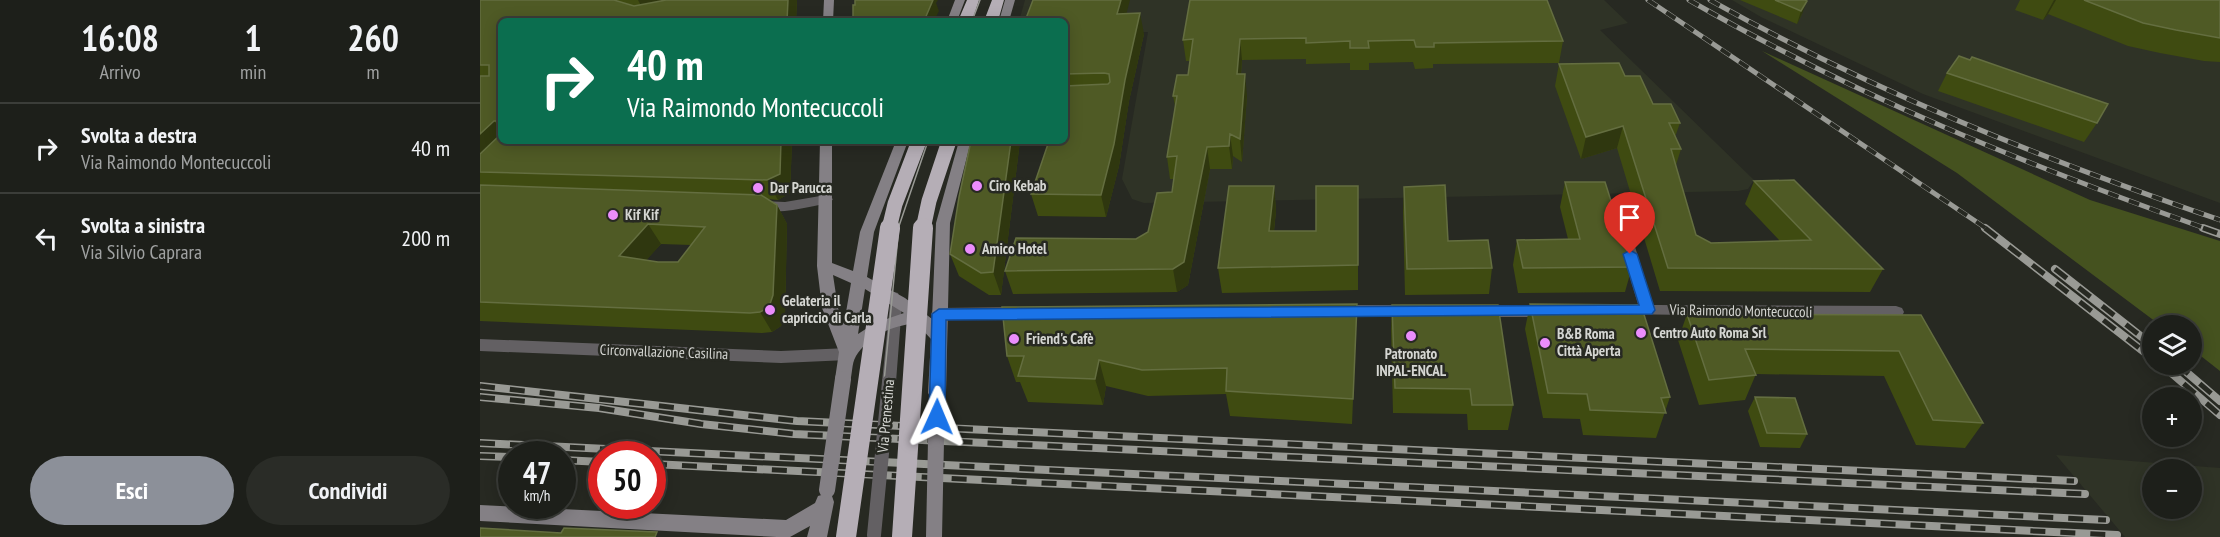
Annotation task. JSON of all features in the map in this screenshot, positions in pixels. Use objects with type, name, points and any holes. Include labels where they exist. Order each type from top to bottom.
[{"type":"highway","points":[[966,18],[973,0]]},
{"type":"highway","points":[[992,18],[998,0]]},
{"type":"highway","points":[[846,537],[885,244],[895,204],[918,144]]},
{"type":"highway","points":[[902,537],[921,237],[929,201],[948,144]]},
{"type":"main road","points":[[828,18],[829,0]]},
{"type":"main road","points":[[953,18],[960,0]]},
{"type":"main road","points":[[1005,18],[1010,0]]},
{"type":"main road","points":[[826,144],[824,266],[830,308],[848,354]]},
{"type":"main road","points":[[818,537],[867,232],[901,144]]},
{"type":"main road","points":[[934,537],[943,223],[964,144]]},
{"type":"main road","points":[[824,266],[860,279],[894,296],[923,319],[938,336]]},
{"type":"main road","points":[[848,354],[867,335],[895,322],[910,318],[923,319]]},
{"type":"main road","points":[[480,513],[720,526],[785,533],[825,499]]},
{"type":"street","points":[[750,206],[785,207],[826,199]]},
{"type":"street","points":[[1617,211],[1647,310]]},
{"type":"street","points":[[1459,311],[1565,310]]},
{"type":"street","name":"Via Raimondo Montecuccoli","points":[[1612,310],[1896,312]]},
{"type":"street","points":[[1318,312],[1424,311]]},
{"type":"street","points":[[939,314],[1035,313]]},
{"type":"street","name":"Circonvallazione Casilina","points":[[480,345],[781,357],[848,354]]},
{"type":"lane","name":"Via Prenestina","points":[[874,536],[895,322],[894,296]]},
{"type":"shaded area","points":[[1025,0],[1604,0],[1628,23],[1600,30],[1754,180],[1748,189],[1738,191],[1144,203],[1132,199],[1122,179],[1148,32],[1068,33],[1068,18],[1020,18]]},
{"type":"shaded area","points":[[1732,0],[2220,0],[2220,203],[1923,94],[1761,17]]},
{"type":"shaded area","points":[[2056,455],[2142,462],[2142,519],[2202,519],[2202,467],[2220,468],[2220,537],[2125,537]]},
{"type":"green space","points":[[1762,51],[2090,200],[2220,241],[2220,371],[2202,357],[2202,315],[2147,315],[1957,173]]},
{"type":"building","points":[[480,0],[614,0],[634,6],[666,0],[788,0],[787,18],[498,18],[498,121],[494,121],[480,134],[480,76],[489,76],[489,65],[480,65]]},
{"type":"building","points":[[855,0],[933,0],[925,18],[853,18],[853,5],[855,5]]},
{"type":"building","points":[[1033,0],[1121,0],[1117,14],[1140,13],[1114,144],[1101,195],[1031,194],[1048,144],[1068,144],[1068,86],[1108,84],[1110,82],[1109,74],[1104,73],[1068,74],[1068,18],[1026,18]]},
{"type":"building","points":[[1190,0],[1547,0],[1563,41],[1434,43],[1434,47],[1416,47],[1414,40],[1368,41],[1369,48],[1350,48],[1350,41],[1306,43],[1306,38],[1240,39],[1237,74],[1245,74],[1240,139],[1230,134],[1229,146],[1207,147],[1184,262],[1173,269],[1005,271],[1016,238],[1136,239],[1148,232],[1157,193],[1172,192],[1177,156],[1167,157],[1177,96],[1173,96],[1177,75],[1188,75],[1193,39],[1183,40]]},
{"type":"building","points":[[1775,0],[1805,0],[1807,1],[1801,11]]},
{"type":"building","points":[[2084,0],[2220,0],[2220,38],[2143,23]]},
{"type":"building","points":[[1959,56],[1970,60],[1972,57],[2108,104],[2097,123],[1947,73]]},
{"type":"building","points":[[1619,63],[1625,76],[1640,76],[1653,104],[1671,104],[1680,123],[1669,123],[1681,149],[1671,149],[1696,235],[1711,243],[1811,240],[1754,181],[1794,180],[1883,269],[1668,268],[1623,126],[1586,137],[1559,64]]},
{"type":"building","points":[[498,137],[498,144],[781,144],[780,174],[767,180],[480,172],[480,154]]},
{"type":"building","points":[[970,144],[1011,144],[993,272],[981,273],[950,254]]},
{"type":"building","points":[[1565,182],[1605,182],[1632,267],[1523,268],[1517,240],[1580,239]]},
{"type":"building","points":[[480,185],[761,195],[777,205],[773,295],[769,307],[760,312],[480,302]],"holes":[[[648,224],[705,227],[678,262],[658,262],[619,256]]]},
{"type":"building","points":[[1445,185],[1448,241],[1488,240],[1492,268],[1407,269],[1404,187]]},
{"type":"building","points":[[1229,186],[1274,186],[1269,231],[1316,231],[1316,186],[1358,186],[1358,265],[1218,268]]},
{"type":"building","points":[[1357,304],[1353,399],[1226,391],[1227,368],[1142,370],[1099,360],[1095,379],[1018,376],[1024,356],[1007,356],[1002,307]]},
{"type":"building","points":[[1530,304],[1641,305],[1670,397],[1661,398],[1666,413],[1590,410],[1587,394],[1548,393]]},
{"type":"building","points":[[1392,305],[1498,305],[1513,405],[1472,405],[1470,389],[1395,388]]},
{"type":"building","points":[[1687,314],[1921,315],[1983,423],[1933,420],[1899,351],[1745,349],[1756,375],[1709,380]]},
{"type":"building","points":[[1755,397],[1795,398],[1807,434],[1767,433]]},
{"type":"building","points":[[480,528],[561,533],[564,528],[657,532],[655,537],[480,537]]},
{"type":"tram line","points":[[973,18],[980,0]]},
{"type":"tram line","points":[[869,537],[899,226],[927,144]]},
{"type":"tram line","points":[[879,537],[889,427]]},
{"type":"railway","points":[[1648,0],[1987,229]]},
{"type":"railway","points":[[1689,0],[1752,35],[1878,98],[2073,180],[2207,229]]},
{"type":"railway","points":[[1710,0],[1834,65],[1960,122],[2089,173],[2220,220]]},
{"type":"railway","points":[[1985,228],[2142,350]]},
{"type":"railway","points":[[2203,228],[2220,234]]},
{"type":"railway","points":[[2055,269],[2142,337]]},
{"type":"railway","points":[[2174,375],[2220,415]]},
{"type":"railway","points":[[2190,375],[2220,401]]},
{"type":"railway","points":[[480,386],[797,421],[2074,481]]},
{"type":"railway","points":[[480,397],[599,408],[701,424],[794,434],[2085,494]]},
{"type":"railway","points":[[480,443],[2106,520]]},
{"type":"railway","points":[[480,456],[498,457]]},
{"type":"railway","points":[[576,461],[588,461]]},
{"type":"railway","points":[[666,465],[2117,535]]},
{"type":"place","name":"Ciro Kebab","points":[[977,186]]},
{"type":"place","name":"Dar Parucca","points":[[758,188]]},
{"type":"place","name":"Kif Kif","points":[[613,215]]},
{"type":"place","name":"Amico Hotel","points":[[970,249]]},
{"type":"place","name":"Gelateria il capriccio di Carla","points":[[770,310]]},
{"type":"place","name":"Centro Auto Roma Srl","points":[[1641,333]]},
{"type":"place","name":"Patronato INPAL-ENCAL","points":[[1411,336]]},
{"type":"place","name":"Friend's Cafè","points":[[1014,339]]},
{"type":"place","name":"B&B Roma Città Aperta","points":[[1545,343]]},
{"type":"route","points":[[937,417],[939,314],[1647,310],[1630,254]]}]
